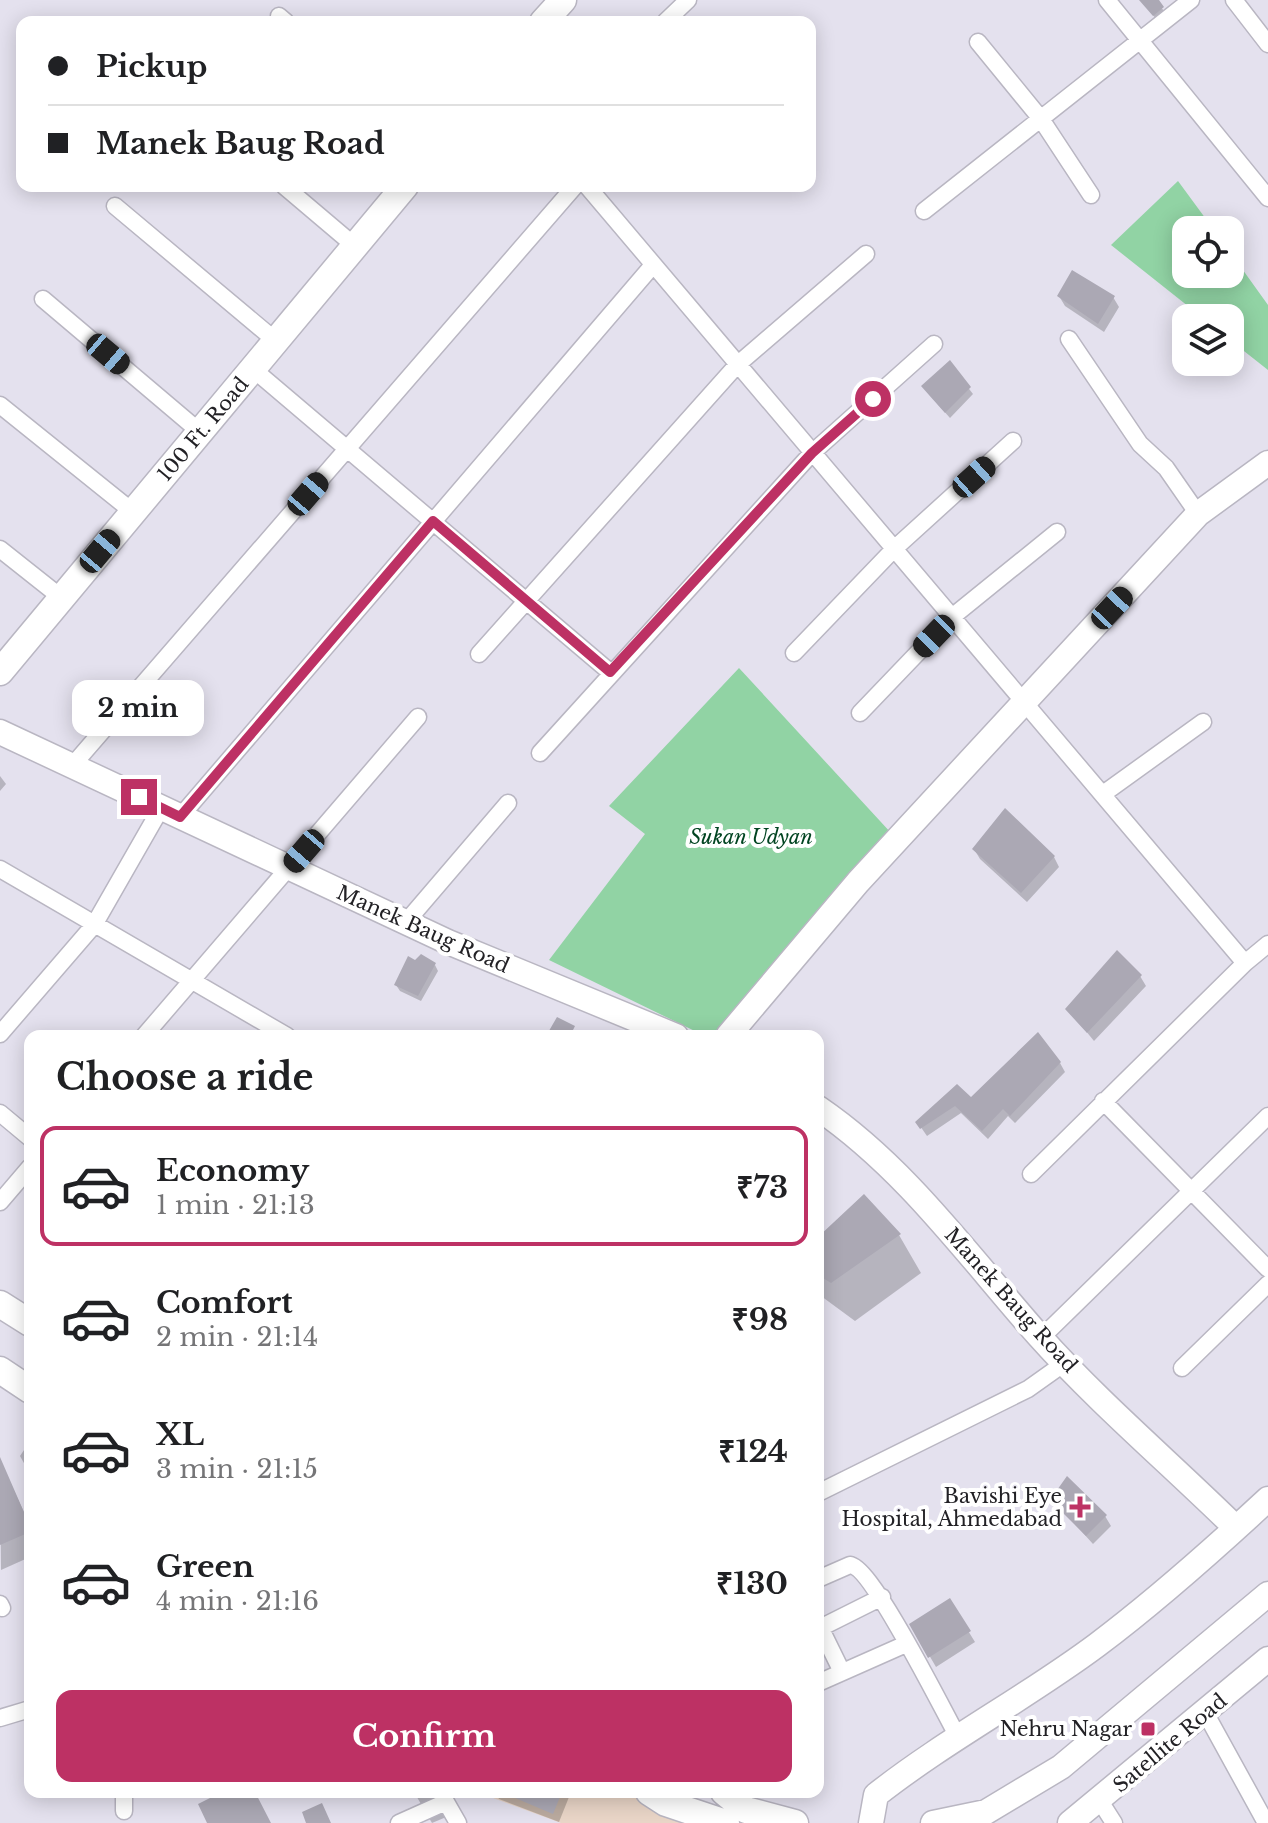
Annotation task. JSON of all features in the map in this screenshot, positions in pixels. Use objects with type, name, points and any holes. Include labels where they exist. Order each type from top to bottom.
[{"type":"main road","points":[[548,16],[563,0]]},
{"type":"main road","name":"100 Ft. Road","points":[[0,672],[400,192]]},
{"type":"main road","points":[[0,1304],[24,1319]]},
{"type":"main road","points":[[0,1370],[24,1386]]},
{"type":"main road","points":[[658,1798],[726,1823]]},
{"type":"main road","points":[[731,1798],[746,1810],[795,1823]]},
{"type":"street","points":[[671,16],[688,0]]},
{"type":"street","points":[[1107,0],[1142,39],[1268,198]]},
{"type":"street","points":[[924,211],[1191,0]]},
{"type":"street","points":[[1234,0],[1268,44]]},
{"type":"street","points":[[978,42],[1041,119],[1091,195]]},
{"type":"street","points":[[291,192],[356,247]]},
{"type":"street","points":[[72,766],[570,192]]},
{"type":"street","points":[[592,192],[1245,963]]},
{"type":"street","points":[[115,206],[276,341]]},
{"type":"street","points":[[479,654],[737,365],[866,254]]},
{"type":"street","points":[[0,1034],[94,925],[170,812],[433,521],[653,265]]},
{"type":"street","points":[[43,299],[200,432]]},
{"type":"street","points":[[1069,339],[1140,444],[1166,468],[1198,514]]},
{"type":"street","points":[[540,753],[610,672],[812,453],[934,344]]},
{"type":"street","points":[[253,369],[610,672]]},
{"type":"street","points":[[0,405],[133,512]]},
{"type":"street","points":[[794,653],[894,549],[1013,441]]},
{"type":"street","points":[[733,1030],[858,882],[1198,514],[1268,463]]},
{"type":"street","points":[[860,713],[952,617],[1057,532]]},
{"type":"street","points":[[0,549],[63,599]]},
{"type":"street","points":[[149,1030],[418,717]]},
{"type":"street","points":[[1103,794],[1203,722]]},
{"type":"street","name":"Manek Baug Road","points":[[0,732],[448,942],[661,1030]]},
{"type":"street","points":[[407,921],[508,803]]},
{"type":"street","points":[[2,874],[276,1030]]},
{"type":"street","points":[[1031,1174],[1268,944]]},
{"type":"street","points":[[1103,1101],[1268,1269]]},
{"type":"street","name":"Manek Baug Road","points":[[824,1112],[848,1129],[917,1195],[1041,1338],[1236,1528]]},
{"type":"street","points":[[0,1113],[24,1133]]},
{"type":"street","points":[[1041,1338],[1268,1116]]},
{"type":"street","points":[[0,1202],[24,1174]]},
{"type":"street","points":[[1182,1368],[1268,1284]]},
{"type":"street","points":[[824,1490],[1028,1389],[1066,1362]]},
{"type":"street","points":[[871,1823],[876,1795],[906,1771],[959,1739],[1098,1644],[1268,1499]]},
{"type":"street","points":[[824,1577],[857,1566],[882,1597],[959,1739]]},
{"type":"street","points":[[933,1823],[986,1812],[1061,1767],[1268,1594]]},
{"type":"street","points":[[824,1625],[882,1597]]},
{"type":"street","points":[[824,1637],[842,1672]]},
{"type":"street","points":[[824,1680],[906,1644]]},
{"type":"street","name":"Satellite Road","points":[[1070,1823],[1206,1714],[1268,1659]]},
{"type":"street","points":[[0,1718],[24,1711]]},
{"type":"street","points":[[1206,1714],[1266,1823]]},
{"type":"street","points":[[124,1798],[124,1811]]},
{"type":"street","points":[[1100,1801],[1114,1823]]},
{"type":"street","points":[[399,1823],[446,1802],[458,1823]]},
{"type":"shaded area","points":[[493,1798],[644,1798],[684,1823],[561,1823]]},
{"type":"green space","points":[[1178,181],[1204,216],[1172,216],[1172,288],[1244,288],[1244,272],[1268,305],[1268,370],[1244,351],[1244,304],[1185,304],[1111,245]]},
{"type":"green space","name":"Sukan Udyan","points":[[739,668],[892,834],[723,1030],[693,1030],[549,960],[645,834],[609,806]]},
{"type":"building","points":[[1139,0],[1159,0],[1164,7],[1153,16]]},
{"type":"building","points":[[1072,270],[1115,296],[1098,324],[1057,296]]},
{"type":"building","points":[[950,360],[971,387],[945,413],[921,386]]},
{"type":"building","points":[[1005,808],[1055,856],[1021,893],[972,849]]},
{"type":"building","points":[[1117,950],[1142,975],[1087,1033],[1065,1009]]},
{"type":"building","points":[[421,954],[436,963],[418,996],[394,985],[408,956],[415,960]]},
{"type":"building","points":[[557,1017],[575,1026],[573,1030],[549,1030]]},
{"type":"building","points":[[1038,1032],[1061,1062],[1010,1116],[1003,1109],[982,1131],[955,1106],[920,1129],[915,1122],[957,1084],[971,1097]]},
{"type":"building","points":[[864,1194],[901,1234],[831,1283],[824,1279],[824,1231]]},
{"type":"building","points":[[0,1457],[24,1512],[24,1535],[0,1545]]},
{"type":"building","points":[[1067,1476],[1107,1515],[1086,1536],[1050,1500]]},
{"type":"building","points":[[950,1598],[971,1631],[928,1658],[909,1624]]},
{"type":"building","points":[[210,1798],[258,1798],[271,1823],[207,1823],[198,1804]]},
{"type":"building","points":[[515,1798],[560,1798],[553,1814]]},
{"type":"building","points":[[322,1803],[331,1823],[306,1823],[302,1812]]},
{"type":"place","name":"Bavishi Eye Hospital, Ahmedabad","points":[[1080,1507]]},
{"type":"place","name":"Nehru Nagar","points":[[1148,1729]]},
{"type":"route","points":[[139,797],[180,817],[433,521],[610,672],[812,453],[873,399]]}]
